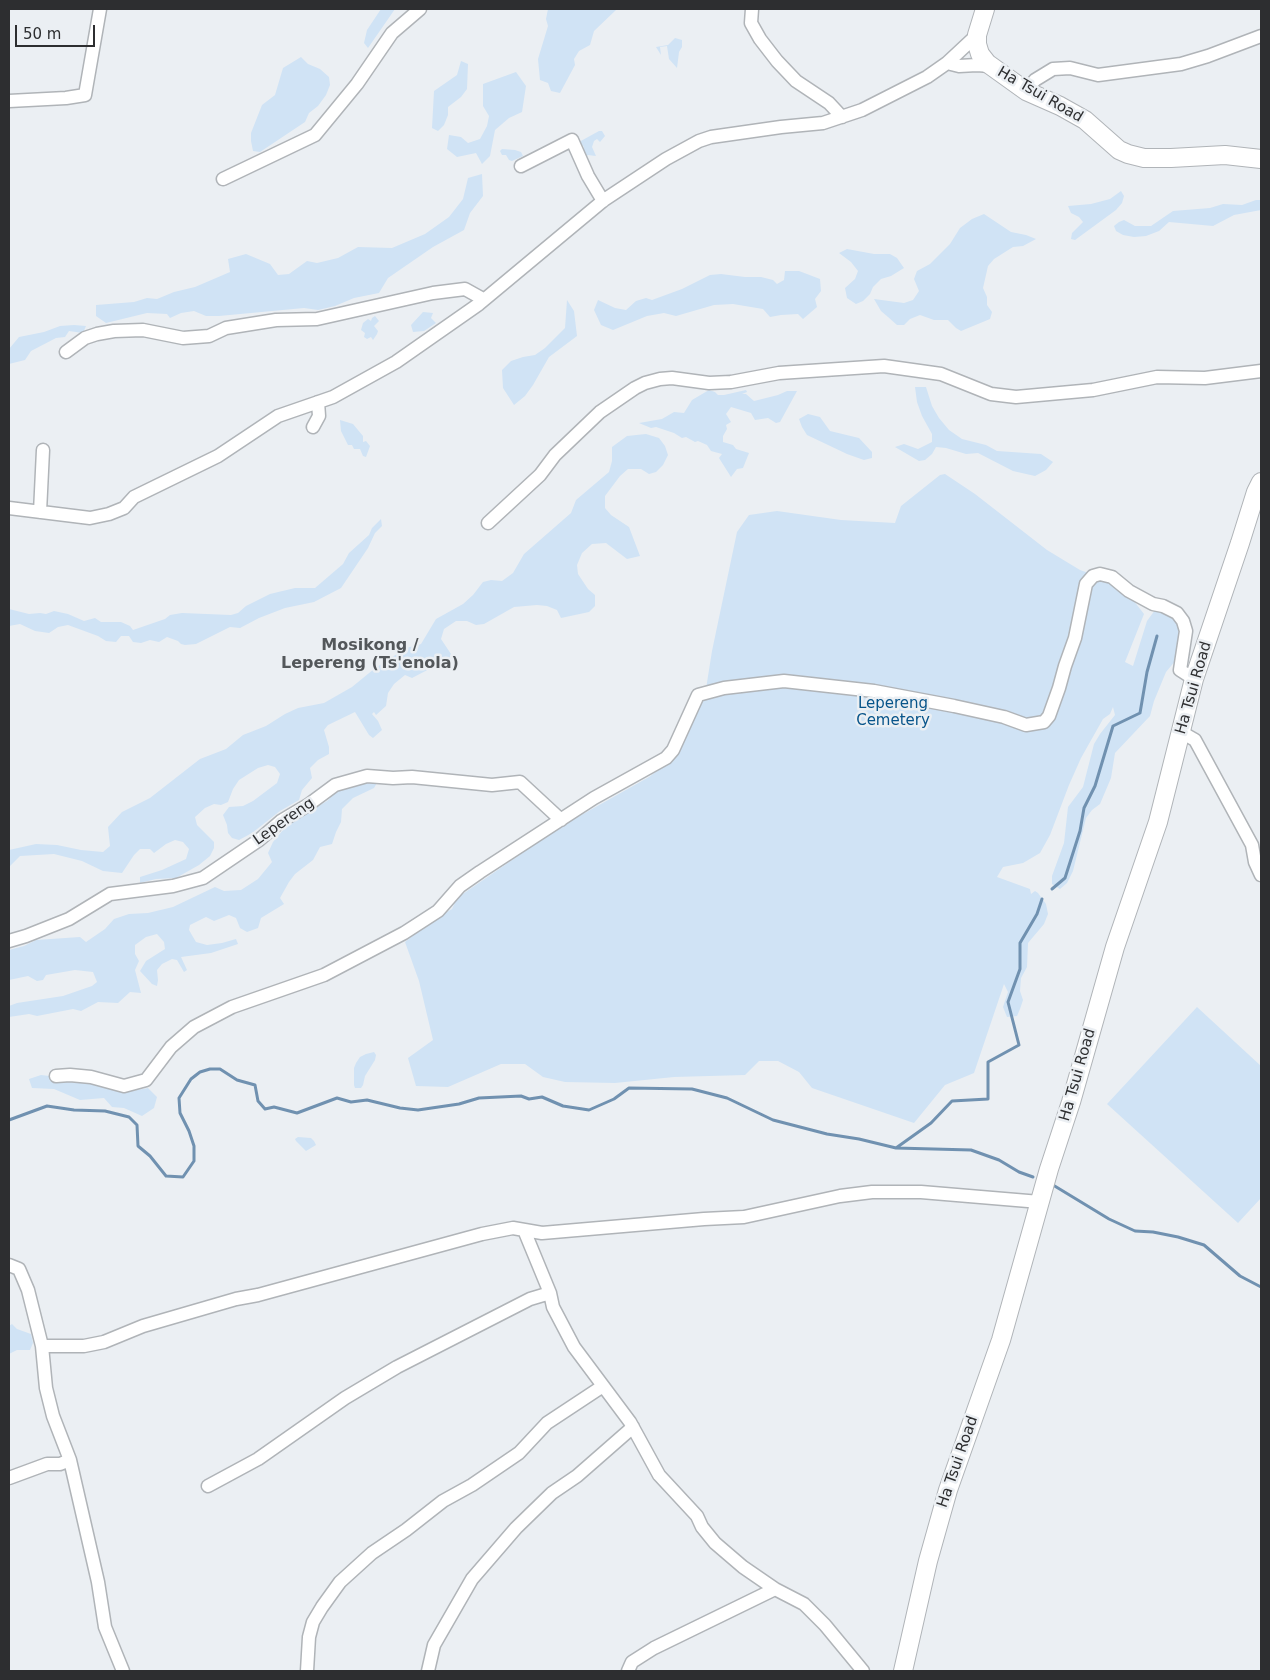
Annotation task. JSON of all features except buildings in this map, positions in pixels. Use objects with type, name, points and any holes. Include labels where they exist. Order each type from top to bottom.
[{"type":"street","points":[[9,101],[85,95],[100,9]]},
{"type":"street","points":[[223,179],[315,135],[357,84],[392,32],[420,9]]},
{"type":"street","points":[[752,9],[751,23],[760,39],[777,61],[796,81],[829,103],[842,117]]},
{"type":"street","points":[[9,508],[90,518],[109,514],[124,508],[134,497],[218,456],[278,416],[333,397],[396,362],[479,304],[603,201],[666,158],[700,141],[711,138],[781,126],[823,123],[884,100],[927,77],[947,63],[977,35],[985,9]]},
{"type":"street","name":"Ha Tsui Road","points":[[977,35],[980,54],[990,66],[1026,91],[1078,116],[1119,150],[1128,154],[1144,158],[1225,155],[1261,159]]},
{"type":"street","points":[[1026,91],[1035,80],[1053,69],[1070,68],[1098,75],[1181,64],[1261,36]]},
{"type":"street","points":[[947,63],[960,66],[990,66]]},
{"type":"street","points":[[521,166],[572,140],[588,176],[603,201]]},
{"type":"street","points":[[66,352],[85,338],[114,331],[143,330],[183,338],[209,336],[226,328],[276,320],[317,319],[433,293],[465,290],[483,299]]},
{"type":"street","points":[[488,523],[540,476],[555,454],[600,412],[634,388],[660,379],[672,378],[731,382],[779,373],[884,366],[941,374],[991,394],[1016,397],[1093,390],[1158,377],[1205,378],[1261,371]]},
{"type":"street","points":[[313,427],[319,416],[318,402]]},
{"type":"street","points":[[40,512],[42,450]]},
{"type":"street","name":"Ha Tsui Road","points":[[903,1671],[928,1561],[948,1490],[1001,1340],[1115,947],[1158,822],[1194,679],[1256,492],[1261,482]]},
{"type":"street","points":[[56,1076],[91,1077],[124,1086],[146,1080],[171,1048],[194,1027],[232,1008],[324,975],[404,933],[438,911],[460,886],[534,836],[594,798],[666,758],[673,750],[698,695],[724,688],[784,681],[798,682],[874,691],[954,706],[1004,717],[1026,725],[1044,722],[1049,716],[1075,638],[1086,584],[1093,576],[1100,574],[1112,578],[1129,591],[1153,604],[1177,613],[1183,621],[1186,631],[1180,670],[1194,679]]},
{"type":"street","points":[[1181,732],[1195,740],[1252,845],[1255,862],[1261,875]]},
{"type":"street","name":"Lepereng","points":[[9,941],[69,919],[110,894],[173,886],[203,878],[259,840],[281,821],[308,805],[335,785],[367,776],[412,777],[492,785],[520,782],[561,820]]},
{"type":"street","points":[[42,1346],[84,1346],[104,1342],[143,1326],[236,1299],[258,1295],[482,1234],[513,1228],[542,1233],[744,1217],[840,1196],[872,1192],[921,1192],[1040,1202]]},
{"type":"street","points":[[524,1230],[550,1293],[553,1307],[574,1347],[633,1427],[659,1475],[697,1516],[702,1528],[715,1543],[743,1567],[775,1589],[804,1604],[825,1625],[863,1671]]},
{"type":"street","points":[[9,1265],[18,1269],[28,1290],[42,1346],[46,1388],[53,1416],[70,1460],[98,1582],[105,1627],[123,1671]]},
{"type":"street","points":[[208,1486],[258,1459],[345,1398],[397,1367],[530,1299],[550,1293]]},
{"type":"street","points":[[307,1671],[309,1636],[313,1622],[340,1582],[372,1553],[406,1530],[443,1500],[472,1485],[519,1453],[547,1423],[603,1386]]},
{"type":"street","points":[[428,1671],[434,1645],[472,1579],[516,1528],[552,1493],[577,1476],[633,1427]]},
{"type":"street","points":[[9,1478],[47,1464],[60,1464],[70,1460]]},
{"type":"street","points":[[628,1671],[632,1662],[654,1648],[775,1589]]},
{"type":"green space","points":[[381,9],[395,9],[368,48],[364,43],[367,30]]},
{"type":"green space","points":[[548,9],[616,10],[594,31],[590,45],[579,51],[574,59],[575,65],[560,93],[551,91],[548,83],[540,80],[538,59],[548,26],[546,19]]},
{"type":"green space","points":[[675,38],[682,40],[677,68],[669,59],[667,46],[660,47],[661,55],[656,47],[668,45]]},
{"type":"green space","points":[[301,57],[308,64],[320,69],[329,77],[330,85],[326,95],[318,106],[309,113],[305,122],[260,152],[253,151],[251,133],[262,105],[275,95],[283,68]]},
{"type":"green space","points":[[461,61],[468,64],[467,89],[461,97],[448,107],[448,115],[444,125],[438,131],[432,128],[434,91],[457,75]]},
{"type":"green space","points":[[516,72],[526,86],[522,112],[509,118],[495,130],[490,156],[482,164],[476,153],[457,157],[447,149],[449,135],[461,137],[468,143],[480,139],[487,126],[489,116],[483,106],[483,84]]},
{"type":"green space","points":[[602,131],[605,136],[600,142],[597,139],[594,141],[592,147],[596,156],[588,155],[584,159],[581,151],[584,147],[579,142]]},
{"type":"green space","points":[[502,149],[521,152],[523,156],[512,161],[509,160],[506,155],[502,155],[500,151]]},
{"type":"green space","points":[[482,174],[483,196],[470,213],[464,230],[433,247],[388,278],[379,293],[354,298],[335,306],[318,310],[304,308],[219,316],[206,316],[194,311],[181,313],[170,318],[167,314],[147,313],[106,323],[96,316],[96,305],[134,302],[147,298],[157,299],[174,292],[195,287],[230,272],[228,259],[246,254],[270,264],[278,275],[289,274],[307,261],[317,263],[338,258],[358,247],[392,248],[425,234],[449,217],[463,199],[468,178]]},
{"type":"green space","points":[[1121,191],[1124,196],[1122,203],[1116,210],[1075,240],[1071,239],[1072,233],[1083,222],[1079,217],[1071,213],[1068,206],[1091,204],[1110,199]]},
{"type":"green space","points":[[1261,200],[1261,210],[1234,215],[1213,226],[1169,222],[1159,231],[1146,236],[1134,237],[1123,235],[1116,231],[1114,226],[1124,220],[1135,226],[1151,226],[1173,211],[1210,208],[1223,204],[1242,205]]},
{"type":"green space","points":[[984,214],[1011,232],[1036,239],[1023,246],[1013,247],[994,259],[988,266],[983,288],[987,297],[987,305],[992,312],[990,319],[961,331],[948,320],[934,320],[920,315],[910,319],[904,325],[897,325],[881,311],[874,299],[904,303],[913,300],[919,291],[914,279],[917,271],[930,264],[950,244],[960,228],[972,219]]},
{"type":"green space","points":[[847,249],[874,254],[890,254],[897,258],[904,268],[891,276],[881,279],[863,301],[856,304],[847,298],[845,288],[855,279],[858,271],[851,262],[839,253]]},
{"type":"green space","points":[[785,271],[799,271],[820,279],[821,291],[815,299],[817,307],[803,319],[798,314],[770,317],[763,309],[733,304],[714,305],[676,316],[664,313],[647,316],[613,330],[601,325],[594,310],[598,300],[615,308],[626,310],[636,301],[646,298],[652,300],[682,289],[710,275],[761,277],[773,280],[777,284],[784,280]]},
{"type":"green space","points":[[567,300],[574,311],[577,336],[549,357],[525,396],[514,405],[503,388],[502,370],[511,361],[535,355],[565,328]]},
{"type":"green space","points":[[423,312],[433,313],[431,318],[436,323],[424,331],[413,332],[411,325]]},
{"type":"green space","points":[[375,316],[379,321],[374,326],[378,331],[377,334],[373,340],[371,337],[367,339],[364,337],[365,333],[361,330],[363,323],[368,319],[371,321]]},
{"type":"green space","points":[[60,326],[86,326],[83,333],[69,331],[65,337],[56,338],[31,351],[25,360],[9,364],[9,349],[19,337],[44,332]]},
{"type":"green space","points":[[915,387],[926,387],[932,406],[939,418],[949,430],[962,439],[986,445],[997,451],[1041,454],[1053,462],[1046,470],[1035,476],[1013,471],[978,453],[966,454],[946,448],[936,447],[925,460],[919,461],[895,447],[904,444],[918,449],[932,442],[932,434],[917,402]]},
{"type":"green space","points":[[709,390],[718,395],[724,395],[746,390],[747,392],[742,394],[746,394],[754,401],[787,391],[797,391],[780,422],[776,423],[768,418],[755,420],[751,413],[731,407],[726,414],[731,422],[726,425],[727,429],[723,436],[723,442],[749,453],[743,468],[737,469],[731,477],[719,458],[722,454],[711,451],[707,445],[639,423],[662,419],[674,412],[684,413],[692,400]]},
{"type":"green space","points":[[808,414],[820,417],[830,431],[859,438],[872,452],[872,458],[864,460],[847,454],[807,435],[799,419]]},
{"type":"green space","points":[[340,420],[353,424],[363,436],[363,442],[366,441],[370,446],[366,457],[363,456],[360,449],[354,449],[352,445],[348,445],[341,431]]},
{"type":"green space","points":[[646,434],[659,438],[665,446],[668,455],[663,465],[656,472],[649,474],[641,469],[628,469],[620,476],[605,496],[605,508],[611,515],[629,527],[640,556],[627,559],[606,543],[592,544],[582,553],[577,565],[578,574],[588,589],[595,595],[595,606],[589,612],[561,618],[557,610],[537,605],[514,607],[484,624],[476,625],[467,621],[456,621],[444,629],[441,639],[451,654],[448,663],[437,665],[412,678],[405,675],[394,684],[388,693],[386,706],[376,715],[374,712],[372,714],[382,730],[373,738],[369,735],[355,712],[328,725],[324,730],[329,754],[318,760],[310,768],[312,778],[302,790],[299,800],[280,811],[252,833],[239,840],[232,838],[228,833],[223,815],[229,807],[243,806],[253,801],[277,783],[280,774],[275,767],[268,765],[258,768],[239,780],[228,802],[221,805],[214,804],[205,808],[195,817],[197,825],[214,842],[214,848],[210,856],[199,865],[176,878],[156,879],[140,883],[140,877],[186,859],[189,849],[183,842],[175,840],[154,853],[150,849],[140,849],[122,873],[103,871],[82,861],[54,854],[20,856],[9,867],[9,850],[36,844],[103,852],[110,846],[108,827],[122,812],[150,798],[200,759],[226,749],[243,735],[266,726],[298,708],[324,703],[352,687],[374,669],[406,648],[421,644],[436,619],[463,604],[483,582],[491,580],[502,581],[513,573],[524,554],[571,513],[576,500],[609,472],[612,461],[612,447],[627,436]]},
{"type":"green space","name":"Lepereng Cemetery","points":[[945,474],[975,494],[1047,550],[1080,570],[1100,577],[1130,596],[1144,614],[1125,662],[1133,666],[1147,621],[1155,610],[1172,615],[1179,626],[1182,638],[1176,660],[1166,672],[1150,716],[1115,753],[1111,778],[1100,804],[1086,818],[1073,871],[1067,883],[1060,889],[1052,884],[1052,876],[1064,843],[1068,807],[1083,787],[1094,744],[1115,715],[1113,707],[1110,714],[1103,719],[1081,758],[1050,835],[1040,853],[1023,863],[1003,867],[997,877],[1030,889],[1031,894],[1035,891],[1038,893],[1046,904],[1048,914],[1044,924],[1028,943],[1027,967],[1021,978],[1020,991],[1023,1000],[1017,1016],[1007,1017],[1003,1007],[1008,992],[1004,984],[974,1073],[945,1085],[914,1123],[812,1088],[799,1072],[778,1061],[759,1061],[745,1075],[674,1077],[615,1083],[565,1082],[543,1077],[525,1064],[501,1064],[448,1087],[416,1086],[408,1058],[433,1040],[419,981],[405,942],[428,923],[452,909],[457,898],[560,827],[649,777],[678,755],[690,719],[705,695],[712,651],[737,532],[749,515],[777,511],[841,520],[895,523],[901,506],[940,475]]},
{"type":"green space","points":[[381,519],[382,526],[375,533],[368,548],[341,588],[314,602],[285,608],[240,628],[230,627],[196,644],[185,645],[167,637],[159,642],[150,640],[141,643],[133,642],[129,636],[121,636],[116,642],[106,641],[98,636],[68,625],[58,627],[49,633],[35,631],[20,624],[9,626],[9,609],[29,614],[46,614],[54,611],[68,614],[84,621],[95,618],[101,622],[121,622],[130,626],[133,630],[165,619],[170,615],[182,613],[231,615],[238,613],[246,606],[270,594],[295,588],[315,588],[343,564],[349,553],[369,535],[372,528]]},
{"type":"green space","points":[[378,781],[374,788],[353,798],[342,809],[341,822],[332,844],[320,847],[313,860],[295,874],[280,898],[284,904],[261,918],[258,928],[247,932],[240,928],[236,918],[229,915],[214,921],[206,917],[190,925],[189,930],[196,942],[207,945],[236,939],[238,944],[211,953],[181,957],[187,970],[184,972],[177,960],[172,959],[162,964],[157,970],[157,986],[152,984],[140,971],[146,961],[165,949],[164,942],[157,934],[146,937],[135,945],[135,954],[139,961],[135,970],[141,993],[130,992],[118,1003],[98,1002],[81,1011],[73,1009],[37,1016],[29,1014],[9,1017],[9,1006],[63,996],[92,986],[97,982],[93,972],[75,970],[46,975],[43,980],[37,981],[28,976],[9,980],[9,950],[36,940],[80,937],[86,942],[105,929],[114,919],[129,914],[148,913],[173,907],[215,887],[224,891],[241,890],[258,879],[272,862],[268,853],[273,842],[288,824],[327,801],[338,790],[365,782]]},
{"type":"green space","points":[[1197,1007],[1261,1066],[1261,1198],[1238,1223],[1107,1104]]},
{"type":"green space","points":[[374,1052],[376,1055],[375,1060],[365,1076],[363,1085],[361,1088],[355,1088],[354,1068],[356,1063],[360,1057]]},
{"type":"green space","points":[[41,1075],[84,1080],[132,1091],[148,1088],[157,1097],[154,1108],[142,1116],[124,1108],[112,1107],[104,1098],[80,1100],[54,1089],[32,1088],[29,1079]]},
{"type":"green space","points":[[298,1137],[311,1138],[316,1145],[306,1151],[296,1141],[295,1139]]},
{"type":"green space","points":[[12,1324],[17,1329],[31,1334],[33,1343],[30,1350],[17,1350],[9,1354],[9,1326]]},
{"type":"waterway","points":[[1052,889],[1065,878],[1080,831],[1084,808],[1095,786],[1113,726],[1140,713],[1147,672],[1157,636]]},
{"type":"waterway","points":[[896,1148],[931,1123],[952,1101],[988,1099],[988,1062],[1019,1045],[1008,1002],[1020,969],[1020,943],[1037,914],[1042,899]]},
{"type":"waterway","points":[[9,1120],[47,1106],[74,1110],[105,1111],[129,1117],[137,1125],[138,1146],[150,1156],[166,1176],[183,1177],[194,1161],[194,1146],[180,1113],[179,1098],[191,1079],[200,1072],[210,1069],[220,1069],[237,1080],[255,1085],[258,1101],[265,1109],[274,1107],[297,1113],[337,1098],[351,1102],[367,1100],[400,1108],[418,1110],[459,1104],[479,1098],[521,1096],[529,1099],[542,1097],[563,1106],[589,1110],[614,1099],[629,1088],[692,1089],[727,1098],[773,1120],[827,1134],[896,1148],[971,1150],[999,1160],[1019,1172],[1033,1177]]},
{"type":"waterway","points":[[1053,1185],[1109,1219],[1135,1231],[1178,1237],[1204,1245],[1240,1276],[1261,1287]]},
{"type":"district","name":"Mosikong / Lepereng (Ts'enola)","points":[[370,655]]}]
